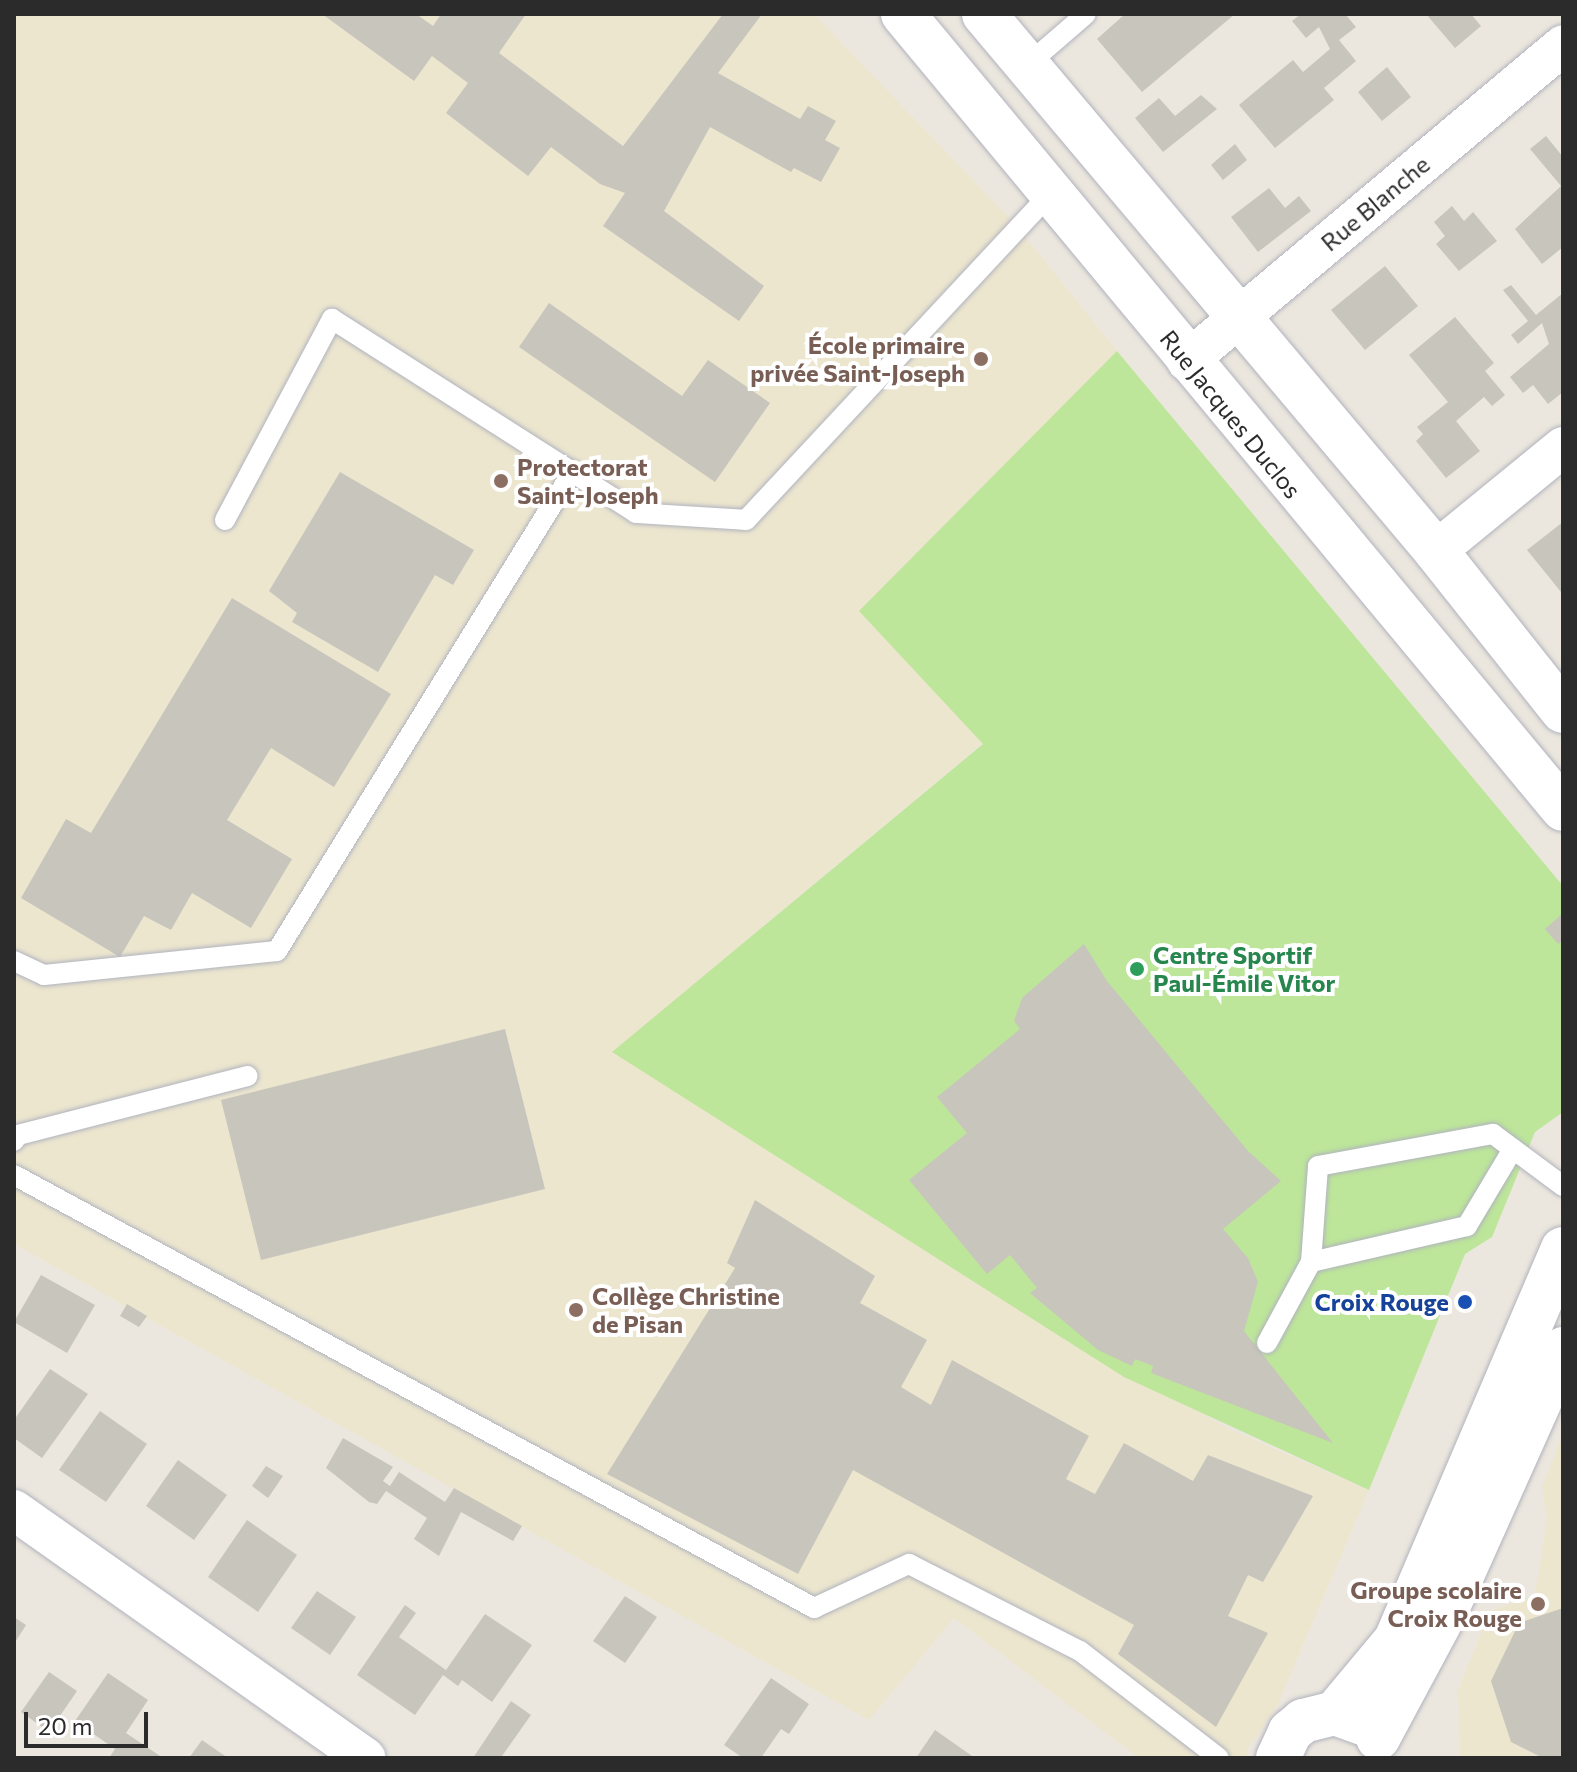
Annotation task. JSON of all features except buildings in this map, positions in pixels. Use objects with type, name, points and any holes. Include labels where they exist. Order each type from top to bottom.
[{"type":"main road","name":"Rue Jacques Duclos","points":[[903,14],[1187,361],[1563,809]]},
{"type":"main road","points":[[984,14],[1436,551],[1563,711]]},
{"type":"main road","points":[[1335,1713],[1396,1640],[1563,1249]]},
{"type":"main road","points":[[1278,1758],[1290,1732],[1303,1721],[1335,1713],[1352,1716],[1381,1748],[1563,1349]]},
{"type":"street","name":"Rue Blanche","points":[[1187,361],[1563,46]]},
{"type":"street","points":[[1436,551],[1563,447]]},
{"type":"street","points":[[14,1510],[365,1758]]},
{"type":"lane","points":[[1026,66],[1086,14]]},
{"type":"lane","points":[[225,520],[332,319],[636,513],[746,520],[1051,193]]},
{"type":"lane","points":[[14,961],[44,975],[277,951],[573,471]]},
{"type":"lane","points":[[14,1141],[18,1135],[248,1076]]},
{"type":"lane","points":[[1267,1343],[1311,1262],[1318,1166],[1493,1134],[1563,1186]]},
{"type":"lane","points":[[1311,1262],[1467,1226],[1513,1149]]},
{"type":"lane","points":[[14,1175],[814,1608],[909,1564],[1080,1651],[1219,1758]]},
{"type":"shaded area","name":"Protectorat Saint-Joseph","points":[[14,14],[814,14],[1016,225],[1117,351],[859,611],[983,743],[612,1052],[1225,1427],[1369,1490],[1278,1704],[1247,1749],[1247,1758],[1139,1758],[954,1618],[869,1720],[14,1244]]},
{"type":"shaded area","name":"Groupe scolaire Croix Rouge","points":[[1563,1434],[1563,1758],[1460,1758],[1458,1691],[1490,1611],[1535,1595],[1547,1519],[1542,1487]]},
{"type":"green space","name":"Centre Sportif Paul-Émile Vitor","points":[[1117,351],[1563,886],[1563,1112],[1535,1132],[1492,1237],[1465,1254],[1369,1490],[1124,1377],[612,1052],[983,744],[859,611]]},
{"type":"place","name":"École primaire privée Saint-Joseph","points":[[981,359]]},
{"type":"place","name":"Protectorat Saint-Joseph","points":[[501,481]]},
{"type":"place","name":"Centre Sportif Paul-Émile Vitor","points":[[1137,969]]},
{"type":"place","name":"Croix Rouge","points":[[1465,1302]]},
{"type":"place","name":"Collège Christine de Pisan","points":[[576,1310]]},
{"type":"place","name":"Groupe scolaire Croix Rouge","points":[[1538,1604]]}]
